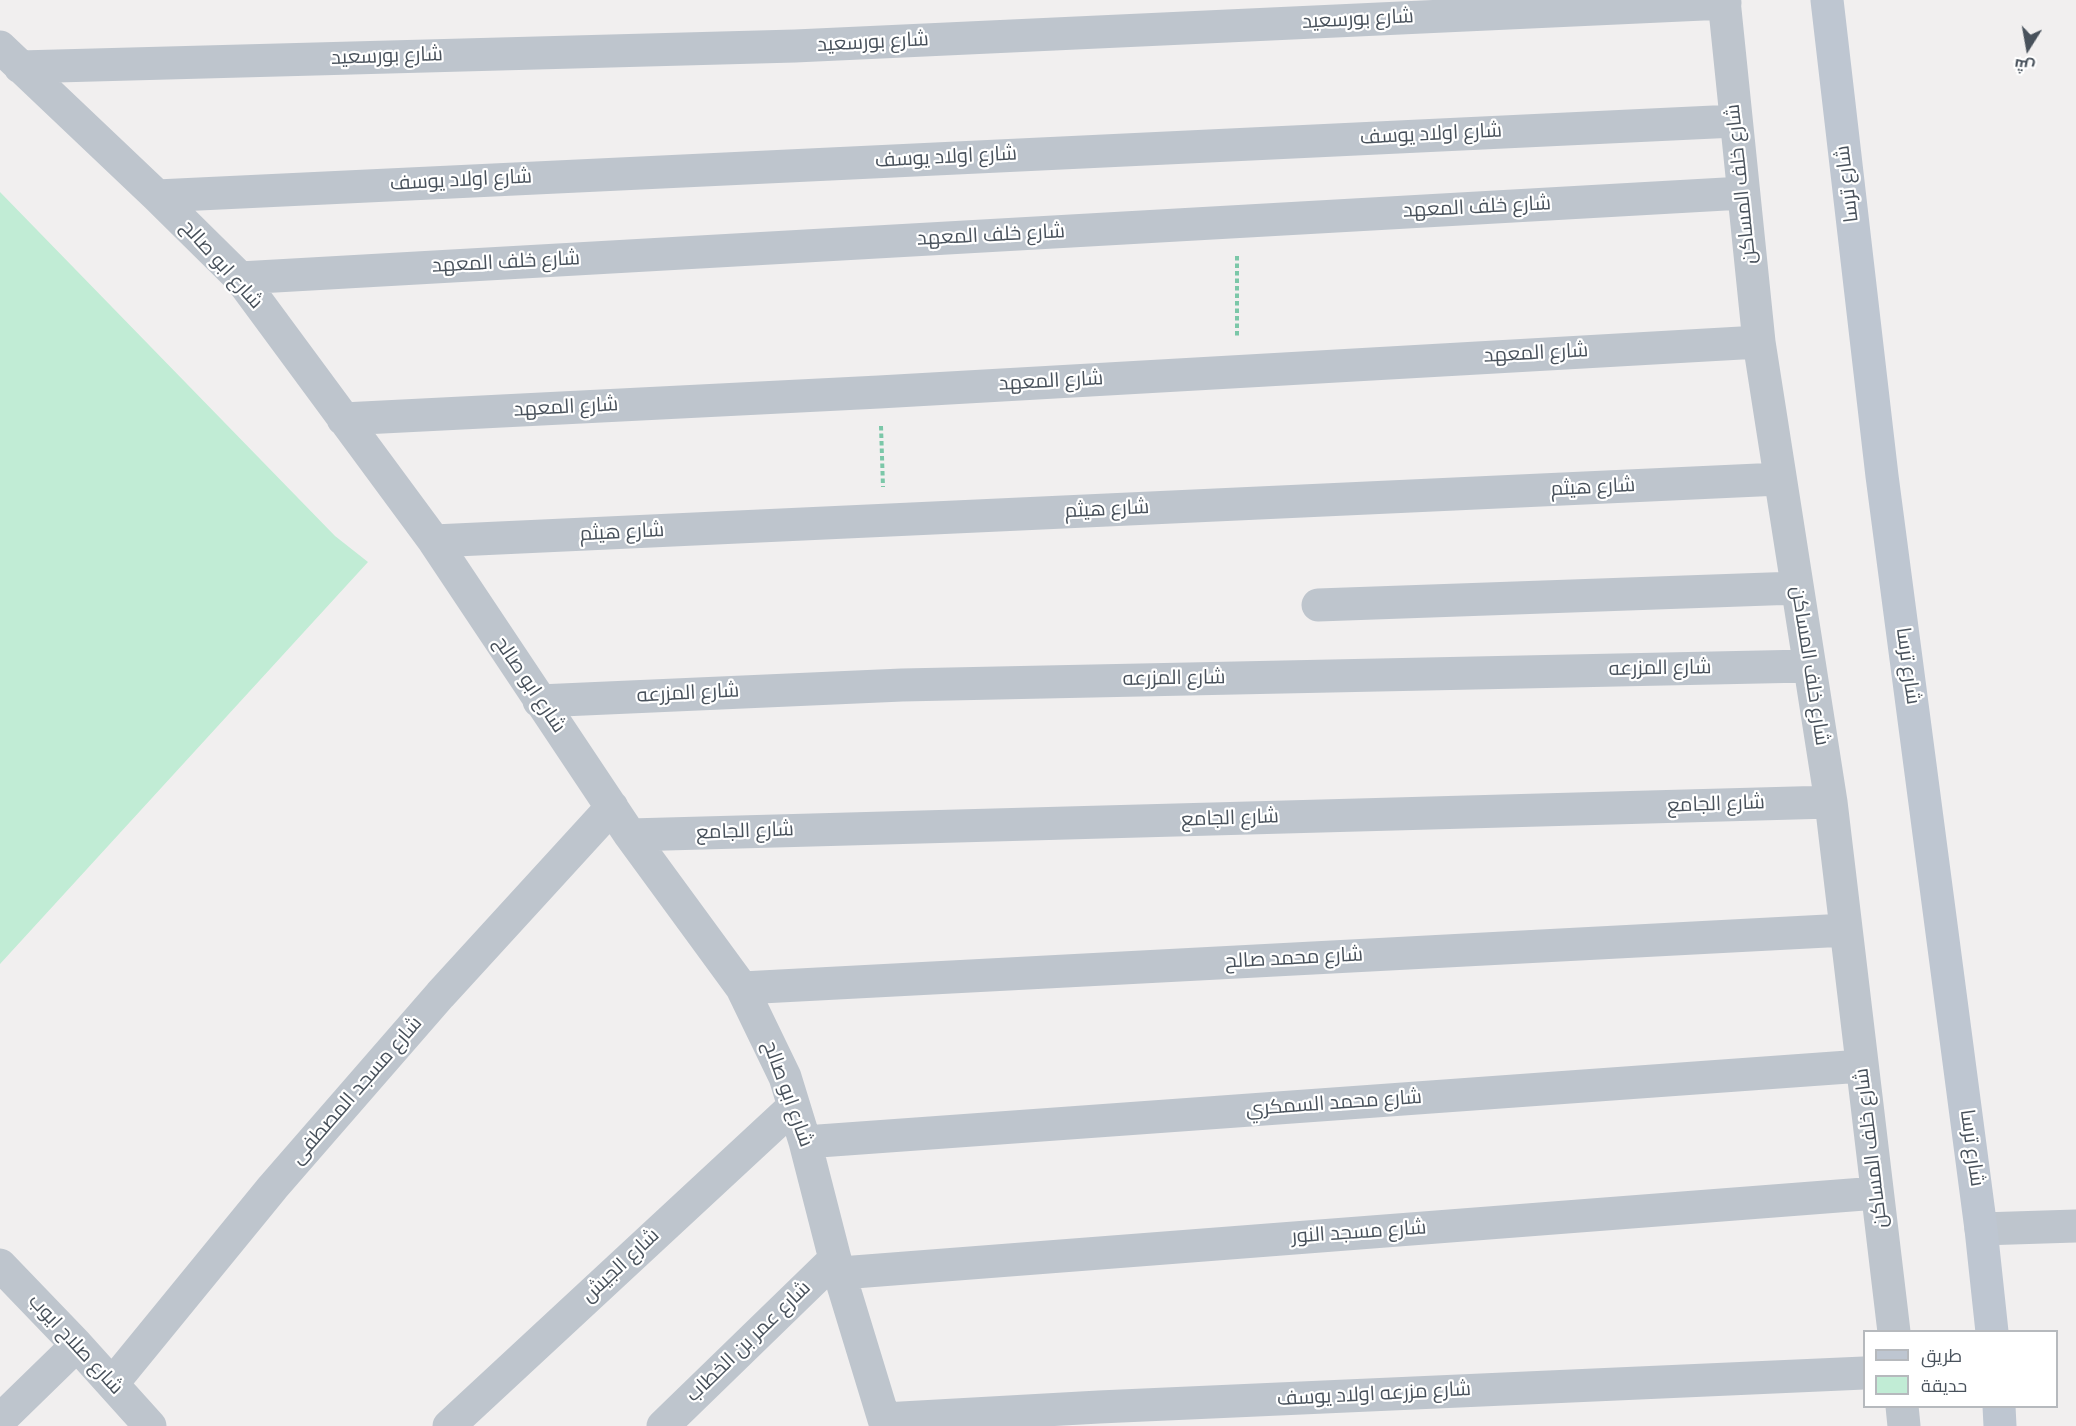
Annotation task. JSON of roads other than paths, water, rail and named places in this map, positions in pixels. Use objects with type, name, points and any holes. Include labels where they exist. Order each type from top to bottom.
[{"type":"main road","name":"شارع ترسا","points":[[1827,0],[1882,476],[1981,1229],[1992,1330]]},
{"type":"main road","points":[[1999,1408],[2000,1426]]},
{"type":"street","name":"شارع بورسعيد","points":[[10,57],[795,46],[1725,2]]},
{"type":"street","name":"شارع خلف المساكن","points":[[1725,2],[1735,121],[1759,342],[1831,802],[1894,1330]]},
{"type":"street","name":"شارع ابو صالح","points":[[10,57],[157,195],[240,278],[434,541],[630,835],[742,988],[785,1077],[885,1422]]},
{"type":"street","name":"شارع اولاد يوسف","points":[[157,195],[1735,121]]},
{"type":"street","name":"شارع خلف المعهد","points":[[240,278],[1743,193]]},
{"type":"street","name":"شارع المعهد","points":[[343,419],[879,392],[1759,342]]},
{"type":"street","name":"شارع هيثم","points":[[434,541],[1780,479]]},
{"type":"street","points":[[1318,605],[1797,588]]},
{"type":"street","name":"شارع المزرعه","points":[[539,700],[902,685],[1808,666]]},
{"type":"street","name":"شارع الجامع","points":[[630,835],[1831,802]]},
{"type":"street","name":"شارع مسجد المصطفى","points":[[112,1384],[273,1187],[440,995],[612,807]]},
{"type":"street","name":"شارع محمد صالح","points":[[742,988],[1846,930]]},
{"type":"street","name":"شارع محمد السمكري","points":[[805,1142],[1862,1066]]},
{"type":"street","name":"شارع الجيش","points":[[449,1426],[794,1107]]},
{"type":"street","name":"شارع مسجد النور","points":[[838,1266],[1877,1193]]},
{"type":"street","points":[[1981,1229],[2076,1226]]},
{"type":"street","name":"شارع عمر بن الخطاب","points":[[663,1426],[838,1266]]},
{"type":"street","name":"شارع صلاح ايوب","points":[[3,1274],[76,1345],[112,1384],[136,1421]]},
{"type":"street","points":[[0,1420],[76,1345]]},
{"type":"street","name":"شارع مزرعه اولاد يوسف","points":[[885,1422],[1100,1417],[1863,1373]]},
{"type":"street","points":[[1902,1408],[1904,1426]]}]
